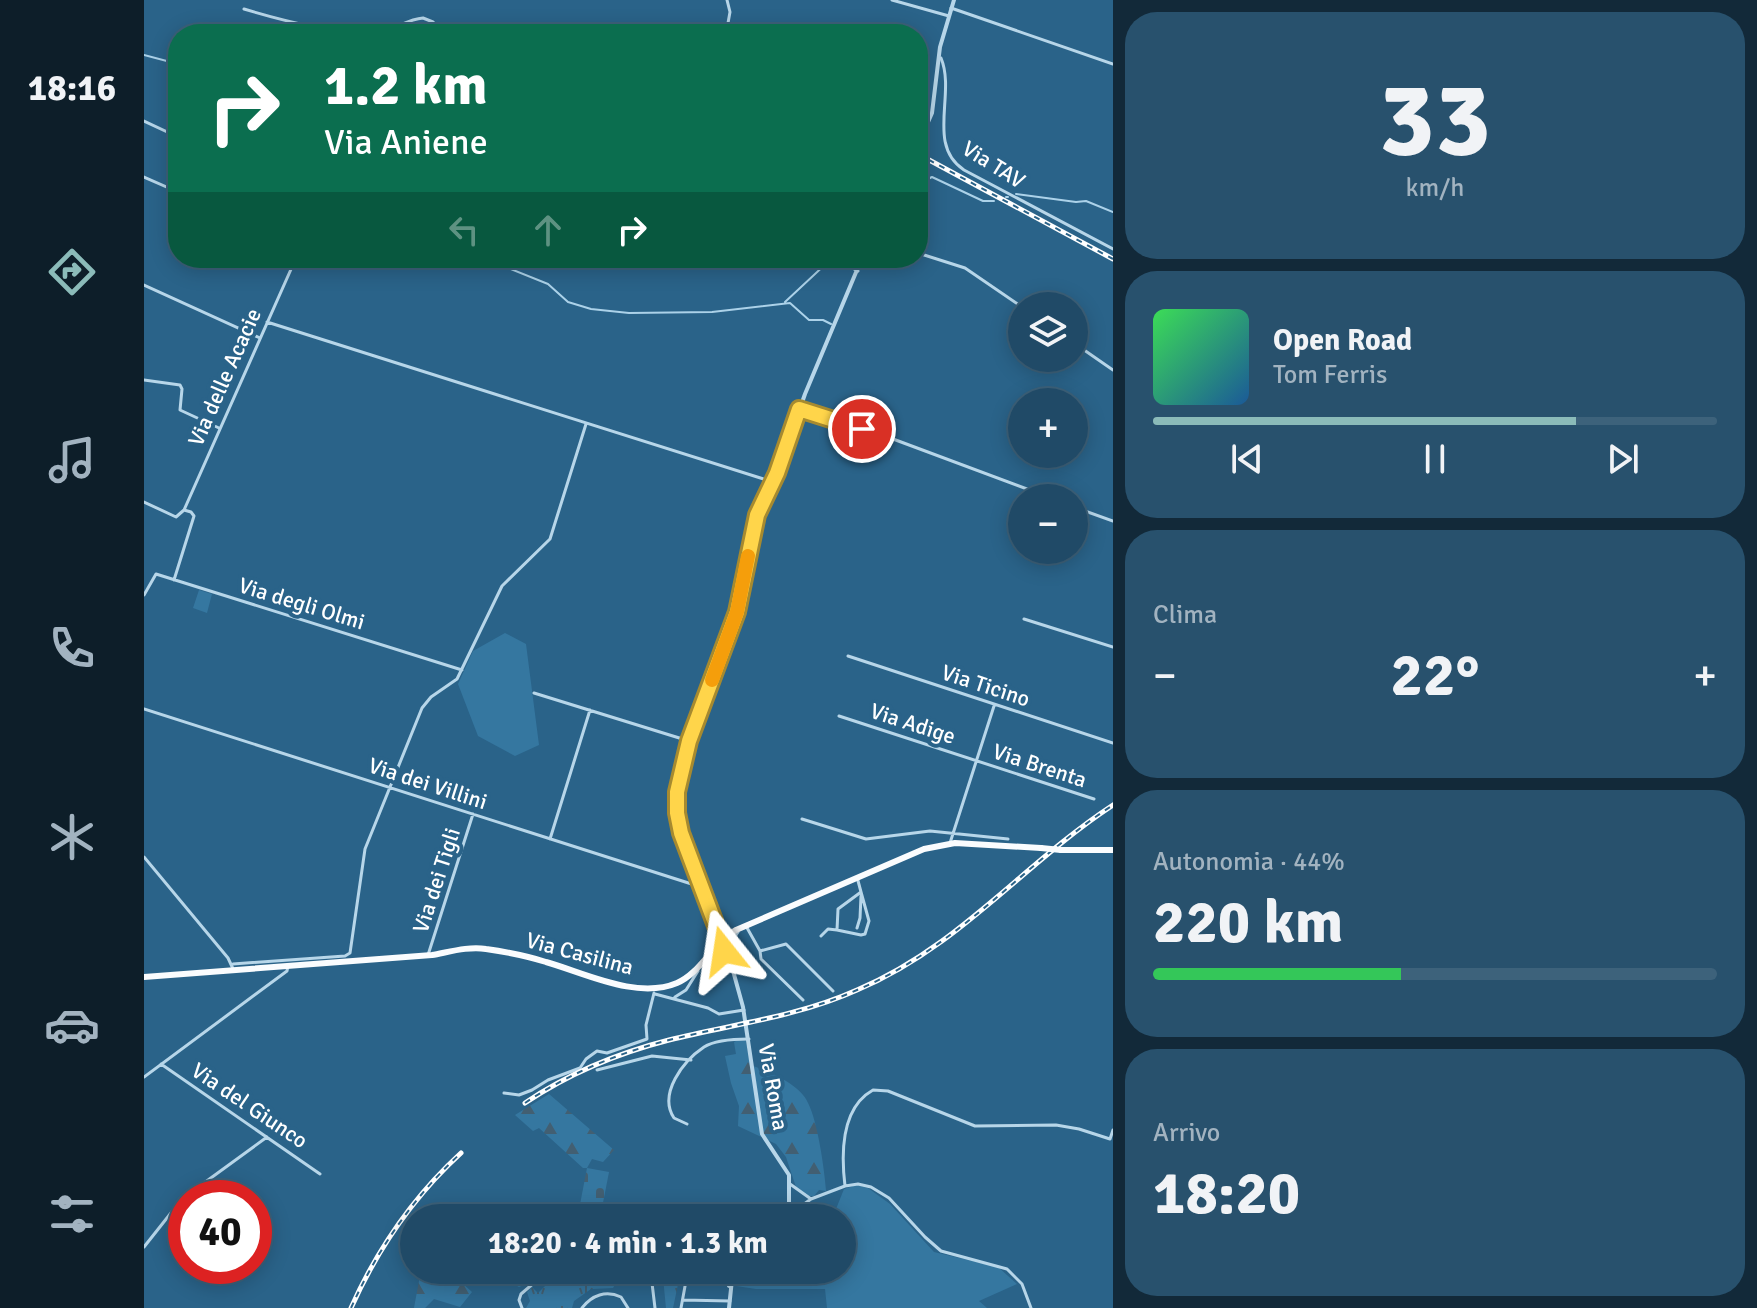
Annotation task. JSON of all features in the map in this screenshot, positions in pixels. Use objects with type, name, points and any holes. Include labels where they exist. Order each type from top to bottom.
[{"type":"main road","name":"Via Casilina","points":[[144,977],[483,948],[641,988],[673,985],[686,978],[723,939],[745,926],[924,849],[950,843],[1113,850]]},
{"type":"street","points":[[726,24],[730,12],[727,0]]},
{"type":"street","points":[[892,0],[949,16]]},
{"type":"street","points":[[928,120],[934,104],[939,54],[954,0]]},
{"type":"street","points":[[951,8],[1113,64]]},
{"type":"street","points":[[244,9],[310,24]]},
{"type":"street","points":[[401,24],[423,18],[435,24]]},
{"type":"street","name":"Via TAV","points":[[939,54],[945,71],[945,142],[952,160],[964,170],[1113,249]]},
{"type":"street","points":[[144,121],[168,132]]},
{"type":"street","points":[[144,177],[168,188]]},
{"type":"street","points":[[928,256],[965,268],[1008,297]]},
{"type":"street","name":"Via delle Acacie","points":[[184,510],[291,268]]},
{"type":"street","points":[[852,268],[858,271]]},
{"type":"street","name":"Via Roma","points":[[790,1184],[786,1168],[762,1134],[744,1010],[723,939],[681,833],[677,792],[689,741],[737,612],[757,515],[859,268]]},
{"type":"street","points":[[144,285],[260,338]]},
{"type":"street","points":[[267,322],[773,482]]},
{"type":"street","points":[[1088,353],[1113,370]]},
{"type":"street","points":[[144,380],[181,385],[180,410],[219,428]]},
{"type":"street","points":[[799,409],[893,439],[1014,484]]},
{"type":"street","points":[[144,857],[234,968],[350,954],[365,849],[424,704],[454,683],[502,586],[551,538],[586,424]]},
{"type":"street","points":[[144,502],[176,517],[184,510],[194,516],[174,580],[155,574],[144,595]]},
{"type":"street","points":[[1088,512],[1113,521]]},
{"type":"street","name":"Via degli Olmi","points":[[174,580],[462,670]]},
{"type":"street","points":[[1024,619],[1113,647]]},
{"type":"street","name":"Via Ticino","points":[[848,656],[1113,743]]},
{"type":"street","points":[[534,693],[689,741]]},
{"type":"street","points":[[950,843],[995,705]]},
{"type":"street","name":"Via dei Villini","points":[[144,709],[703,888]]},
{"type":"street","points":[[550,839],[590,710]]},
{"type":"street","name":"Via Adige","points":[[839,716],[977,762]]},
{"type":"street","name":"Via Brenta","points":[[977,762],[1094,799]]},
{"type":"street","name":"Via dei Tigli","points":[[428,955],[473,814]]},
{"type":"street","points":[[802,819],[866,839],[930,831],[1008,839]]},
{"type":"street","points":[[821,936],[828,929],[861,935],[866,933],[869,921],[857,877]]},
{"type":"street","points":[[857,928],[861,892]]},
{"type":"street","points":[[837,930],[838,908],[861,892]]},
{"type":"street","points":[[728,958],[732,938],[745,926],[762,960],[803,1000]]},
{"type":"street","points":[[760,951],[786,944],[833,991]]},
{"type":"street","points":[[671,998],[686,990],[702,962],[719,950],[728,958]]},
{"type":"street","points":[[144,1077],[287,971],[288,966]]},
{"type":"street","points":[[641,988],[719,1014],[744,1010]]},
{"type":"street","points":[[504,1093],[521,1095],[548,1080],[580,1068],[597,1051],[607,1053],[647,1039],[646,1025],[654,993]]},
{"type":"street","points":[[687,1124],[671,1114],[668,1095],[672,1084],[691,1060],[710,1044],[749,1039]]},
{"type":"street","points":[[597,1070],[652,1056],[691,1060]]},
{"type":"street","name":"Via del Giunco","points":[[161,1064],[320,1174]]},
{"type":"street","points":[[845,1186],[844,1149],[849,1118],[857,1103],[873,1090],[888,1091],[975,1126],[1056,1125],[1110,1139],[1113,1130]]},
{"type":"street","points":[[144,1247],[182,1199],[268,1136]]},
{"type":"street","points":[[790,1184],[811,1199]]},
{"type":"street","points":[[788,1204],[790,1184]]},
{"type":"street","points":[[803,1204],[845,1186],[864,1185],[889,1198],[941,1251],[1002,1266],[1022,1284],[1031,1308]]},
{"type":"street","points":[[522,1308],[519,1301],[521,1294],[533,1284]]},
{"type":"street","points":[[652,1284],[655,1308]]},
{"type":"street","points":[[681,1308],[686,1284]]},
{"type":"street","points":[[725,1284],[730,1290]]},
{"type":"street","points":[[729,1308],[730,1284]]},
{"type":"street","points":[[582,1308],[589,1300],[611,1294],[622,1298],[628,1308]]},
{"type":"street","points":[[683,1300],[730,1301]]},
{"type":"green space","points":[[199,590],[212,594],[207,613],[193,608]]},
{"type":"green space","points":[[505,633],[526,644],[539,745],[515,756],[478,736],[458,684],[473,651]]},
{"type":"green space","points":[[746,1041],[750,1065],[791,1084],[804,1096],[818,1134],[826,1191],[819,1190],[814,1196],[806,1196],[796,1187],[786,1157],[776,1144],[738,1126],[739,1106],[725,1056],[736,1054],[734,1042]]},
{"type":"green space","points":[[549,1094],[614,1150],[603,1162],[592,1159],[587,1168],[583,1168],[539,1128],[533,1131],[515,1115]]},
{"type":"green space","points":[[587,1168],[609,1172],[603,1204],[580,1204]]},
{"type":"green space","points":[[856,1185],[868,1188],[890,1204],[934,1252],[998,1267],[1017,1284],[979,1301],[987,1308],[827,1308],[825,1289],[736,1286],[856,1284],[856,1204],[838,1204],[844,1189]]},
{"type":"green space","points":[[418,1284],[463,1284],[472,1292],[460,1307],[434,1299],[425,1308],[414,1308]]},
{"type":"green space","points":[[547,1284],[615,1284],[613,1288],[591,1289],[574,1301],[572,1308],[526,1308],[530,1301],[527,1292],[532,1287],[538,1293]]},
{"type":"green space","points":[[664,1284],[678,1284],[673,1308],[666,1308]]},
{"type":"waterway","points":[[144,55],[168,61]]},
{"type":"waterway","points":[[928,179],[932,177],[983,201],[994,201]]},
{"type":"waterway","points":[[1016,194],[1086,201],[1113,212]]},
{"type":"waterway","points":[[508,268],[548,284],[568,302],[591,309],[629,313],[712,312],[790,303],[809,320],[823,320],[831,324]]},
{"type":"waterway","points":[[785,302],[821,268]]},
{"type":"railway","points":[[928,159],[1113,259]]},
{"type":"railway","points":[[525,1103],[576,1074],[631,1051],[811,1007],[894,972],[959,928],[1080,828],[1113,805]]},
{"type":"railway","points":[[575,955],[581,956]]},
{"type":"railway","points":[[351,1308],[398,1225],[428,1187],[461,1153]]},
{"type":"slow traffic","points":[[712,680],[737,612],[748,556]]},
{"type":"route","points":[[724,951],[727,955],[678,823],[677,792],[684,759],[737,612],[757,515],[777,473],[799,409],[862,429]]}]
